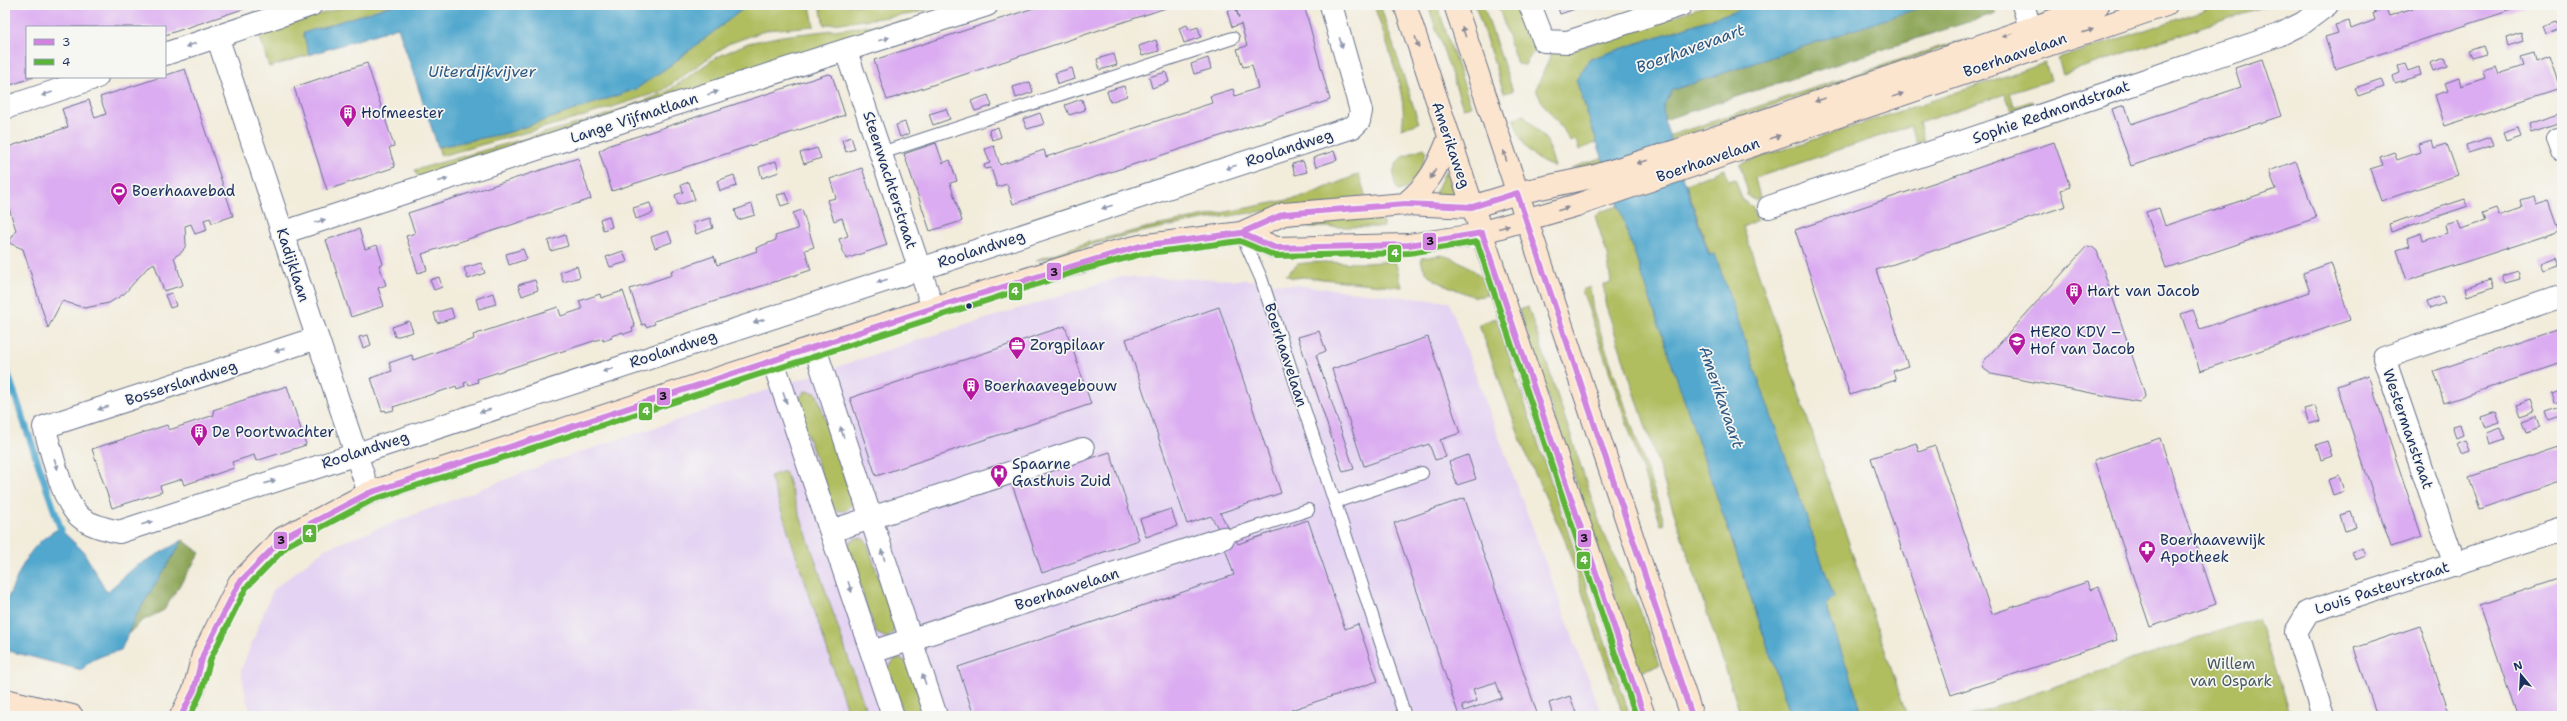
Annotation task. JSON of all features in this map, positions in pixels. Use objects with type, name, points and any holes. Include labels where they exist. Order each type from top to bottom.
[{"type":"main road","name":"Amerikaweg","points":[[1405,5],[1644,716]]},
{"type":"main road","points":[[1455,5],[1516,193],[1692,716]]},
{"type":"main road","name":"Boerhaavelaan","points":[[2034,38],[2098,5]]},
{"type":"main road","name":"Boerhaavelaan","points":[[1241,233],[1276,248],[1409,245],[1482,233],[1526,221],[1605,184],[2034,38],[2166,5]]},
{"type":"main road","points":[[1405,204],[1424,188],[1433,176],[1449,138]]},
{"type":"main road","name":"Boerhaavelaan","points":[[181,716],[194,690],[203,655],[239,583],[283,538],[368,493],[815,348],[933,308],[1140,246],[1241,233],[1284,214],[1405,204],[1472,207],[1516,193],[1605,184]]},
{"type":"main road","points":[[194,690],[194,704],[201,716]]},
{"type":"main road","points":[[5,700],[72,716]]},
{"type":"street","points":[[166,54],[311,5]]},
{"type":"street","name":"Lange Vijfmatlaan","points":[[282,233],[583,134],[987,5]]},
{"type":"street","name":"Roolandweg","points":[[44,427],[68,501],[79,517],[98,526],[119,532],[355,453],[1346,129],[1359,121],[1361,111],[1331,5]]},
{"type":"street","points":[[1530,5],[1544,41],[1568,42],[1681,5]]},
{"type":"street","points":[[2023,5],[2034,38]]},
{"type":"street","name":"Sophie Redmondstraat","points":[[1768,207],[2278,35],[2303,23],[2327,5]]},
{"type":"street","name":"Kadijklaan","points":[[217,36],[368,493]]},
{"type":"street","name":"Steenwachterstraat","points":[[846,51],[933,308]]},
{"type":"street","points":[[5,108],[94,78]]},
{"type":"street","name":"Westermanstraat","points":[[2455,565],[2384,358],[2562,296]]},
{"type":"street","name":"Bosserslandweg","points":[[44,427],[317,338]]},
{"type":"street","points":[[815,348],[936,716]]},
{"type":"street","points":[[773,361],[893,716]]},
{"type":"street","points":[[831,531],[1083,449]]},
{"type":"street","name":"Louis Pasteurstraat","points":[[2323,716],[2296,632],[2308,612],[2562,529]]},
{"type":"street","name":"Boerhaavelaan","points":[[872,652],[1228,536]]},
{"type":"lane","points":[[880,153],[1233,38]]},
{"type":"lane","name":"Boerhaavelaan","points":[[1241,233],[1261,278],[1405,716]]},
{"type":"lane","points":[[1335,502],[1422,473]]},
{"type":"lane","name":"Boerhaavelaan","points":[[1228,536],[1308,510]]},
{"type":"shaded area","name":"Spaarne Gasthuis Zuid","points":[[1121,277],[1247,280],[1449,302],[1602,716],[253,716],[247,702],[241,670],[273,590],[325,549],[551,462],[912,342]]},
{"type":"green space","points":[[349,5],[393,5],[304,33],[309,55],[269,67],[259,34]]},
{"type":"green space","points":[[748,5],[810,5],[814,26],[767,30],[728,44],[662,91],[575,119],[441,156],[438,147],[507,133],[636,89],[672,64]]},
{"type":"green space","points":[[820,5],[940,5],[912,14],[824,25]]},
{"type":"green space","points":[[1374,5],[1380,5],[1419,123],[1401,129],[1403,103],[1395,68]]},
{"type":"green space","points":[[1428,5],[1437,5],[1471,106],[1463,108]]},
{"type":"green space","points":[[1475,5],[1483,5],[1513,91],[1504,93]]},
{"type":"green space","points":[[1498,5],[1523,5],[1537,46],[1525,65],[1517,64]]},
{"type":"green space","points":[[1707,5],[1753,5],[1590,59],[1576,80],[1597,142],[1579,150],[1576,140],[1570,142],[1562,128],[1542,102],[1536,89],[1552,52],[1573,50]]},
{"type":"green space","points":[[1928,5],[1993,5],[1996,13],[1664,120],[1663,106],[1673,90]]},
{"type":"green space","points":[[2220,5],[2267,5],[2063,74],[2058,59]]},
{"type":"green space","points":[[910,21],[421,183],[415,170],[604,116],[665,93],[715,58],[748,43],[782,36]]},
{"type":"green space","points":[[1969,39],[1635,152],[1588,167],[1571,168],[1936,48]]},
{"type":"green space","points":[[2045,63],[2051,80],[2010,93],[2014,107],[2032,101],[2033,104],[2012,111],[2005,94],[1919,123],[1924,141],[1917,143],[1910,126],[1755,178],[1760,198],[1754,200],[1746,194],[1748,193],[1740,164]]},
{"type":"green space","points":[[1524,115],[1547,141],[1555,167],[1539,160],[1523,142],[1514,118]]},
{"type":"green space","points":[[1424,148],[1426,150],[1425,156],[1418,175],[1410,186],[1398,191],[1393,174],[1398,162],[1409,154]]},
{"type":"green space","points":[[1725,169],[1728,181],[1735,179],[1742,199],[1753,207],[1757,220],[1743,227],[1907,716],[1863,716],[1826,605],[1834,597],[1715,255],[1710,255],[1686,184]]},
{"type":"green space","points":[[1446,170],[1456,199],[1432,200]]},
{"type":"green space","points":[[1359,174],[1367,201],[1302,207],[1174,225],[1111,239],[1036,260],[1086,243],[1150,227],[1303,197]]},
{"type":"green space","points":[[1619,206],[1791,716],[1741,716],[1605,303],[1604,284],[1611,283],[1607,254],[1595,216],[1602,211]]},
{"type":"green space","points":[[1379,213],[1384,227],[1272,227],[1274,222]]},
{"type":"green space","points":[[1441,255],[1456,260],[1471,268],[1482,280],[1486,287],[1487,295],[1471,295],[1438,281],[1428,275],[1422,265],[1421,258]]},
{"type":"green space","points":[[1395,261],[1402,287],[1303,277],[1293,278],[1286,275],[1298,264],[1314,262],[1366,263]]},
{"type":"green space","points":[[1590,287],[1593,311],[1665,524],[1661,525],[1582,290]]},
{"type":"green space","points":[[1528,307],[1603,533],[1641,612],[1659,665],[1640,672],[1519,310]]},
{"type":"green space","points":[[1496,318],[1630,716],[1623,716],[1565,540],[1526,454],[1479,324]]},
{"type":"green space","points":[[805,391],[816,393],[819,400],[853,504],[846,511],[837,511],[833,507],[797,406],[798,400]]},
{"type":"green space","points":[[785,471],[868,716],[849,716],[770,476]]},
{"type":"green space","points":[[856,538],[862,538],[867,542],[894,625],[893,633],[887,638],[876,633],[847,548],[850,542]]},
{"type":"green space","points":[[183,540],[200,553],[164,610],[142,621],[127,635],[136,615]]},
{"type":"green space","name":"Willem van Ospark","points":[[2258,618],[2290,716],[1968,716]]},
{"type":"green space","points":[[896,658],[908,662],[925,716],[904,716],[888,668]]},
{"type":"water","name":"Uiterdijkvijver","points":[[393,5],[748,5],[672,64],[636,89],[507,133],[438,147],[398,27],[309,55],[303,33]]},
{"type":"water","points":[[1753,5],[1928,5],[1673,90],[1663,106],[1664,120],[1709,255],[1715,254],[1834,597],[1826,605],[1863,716],[1791,716],[1576,80],[1590,59]]},
{"type":"water","points":[[56,530],[61,530],[83,551],[107,592],[135,567],[183,540],[136,615],[121,650],[94,659],[82,670],[5,650],[5,599],[8,598],[21,568],[31,551]]},
{"type":"building","points":[[5,5],[248,5],[249,7],[166,35],[166,26],[26,26],[26,78],[31,78],[5,87]]},
{"type":"building","points":[[1043,5],[1175,5],[887,100],[874,60]]},
{"type":"building","points":[[1235,5],[1304,5],[1330,100],[1013,204],[1007,184],[997,187],[991,168],[985,169],[984,165],[990,163],[985,149],[994,146],[1000,165],[1044,150],[1046,157],[1212,103],[1210,96],[1233,89],[1235,96],[1258,88],[1252,65],[1243,67],[1237,49],[1247,46],[1241,24],[1232,27],[1227,11],[1235,8],[1239,18]]},
{"type":"building","points":[[1557,5],[1587,5],[1560,14]]},
{"type":"building","points":[[2412,5],[2526,5],[2335,69],[2325,37],[2338,33],[2335,25],[2349,21],[2351,29],[2375,20],[2373,13],[2386,8],[2389,16],[2413,8]]},
{"type":"building","points":[[2558,21],[2561,28],[2546,34],[2543,26]]},
{"type":"building","points":[[1187,25],[1189,30],[1198,27],[1201,37],[1184,43],[1179,28]]},
{"type":"building","points":[[2521,33],[2523,41],[2508,46],[2506,38]]},
{"type":"building","points":[[1156,40],[1159,51],[1142,56],[1139,46]]},
{"type":"building","points":[[2483,46],[2486,54],[2471,58],[2468,51]]},
{"type":"building","points":[[2534,53],[2536,61],[2549,56],[2560,88],[2445,126],[2435,95],[2448,91],[2445,83],[2459,78],[2461,86],[2485,78],[2483,70],[2496,66],[2499,74],[2523,66],[2520,57]]},
{"type":"building","points":[[1114,54],[1117,65],[1100,70],[1097,59]]},
{"type":"building","points":[[1208,58],[1211,69],[1194,74],[1191,64]]},
{"type":"building","points":[[2445,58],[2448,66],[2433,71],[2430,63]]},
{"type":"building","points":[[2262,59],[2281,116],[2131,166],[2112,109],[2125,105],[2131,124],[2241,87],[2235,68]]},
{"type":"building","name":"Hofmeester","points":[[367,63],[394,146],[389,148],[395,167],[327,190],[294,87]]},
{"type":"building","points":[[2405,64],[2408,71],[2419,67],[2421,75],[2395,83],[2393,76],[2400,73],[2398,66]]},
{"type":"building","points":[[1072,68],[1075,79],[1058,84],[1055,73]]},
{"type":"building","name":"Boerhaavebad","points":[[185,69],[233,216],[212,223],[210,218],[204,220],[207,230],[195,234],[191,224],[185,226],[186,245],[182,252],[174,257],[183,285],[164,291],[154,263],[148,267],[124,294],[109,303],[85,308],[62,301],[48,328],[23,249],[9,243],[16,230],[5,196],[5,148],[68,127],[62,109],[89,100],[95,118],[106,114],[100,97],[158,78],[166,78],[166,75]]},
{"type":"building","points":[[1166,72],[1169,82],[1152,88],[1149,77]]},
{"type":"building","points":[[828,74],[832,75],[845,115],[612,191],[599,151],[610,145]]},
{"type":"building","points":[[2381,79],[2384,87],[2358,96],[2355,88]]},
{"type":"building","points":[[1030,82],[1033,92],[1016,98],[1013,87]]},
{"type":"building","points":[[1124,86],[1127,96],[1110,102],[1107,91]]},
{"type":"building","points":[[988,95],[992,106],[975,111],[971,101]]},
{"type":"building","points":[[1082,99],[1085,110],[1069,115],[1065,105]]},
{"type":"building","points":[[946,109],[950,119],[933,125],[929,114]]},
{"type":"building","points":[[1040,113],[1044,124],[1027,129],[1023,119]]},
{"type":"building","points":[[2562,113],[2562,122],[2531,132],[2529,124]]},
{"type":"building","points":[[905,122],[909,134],[900,137],[896,125]]},
{"type":"building","points":[[998,127],[1001,137],[992,140],[989,130]]},
{"type":"building","points":[[2518,128],[2521,136],[2506,141],[2503,133]]},
{"type":"building","points":[[851,137],[855,149],[846,152],[842,140]]},
{"type":"building","points":[[2491,137],[2494,145],[2468,153],[2466,145]]},
{"type":"building","points":[[2432,140],[2434,148],[2447,144],[2458,175],[2381,201],[2370,169],[2383,165],[2380,157],[2394,152],[2397,160],[2420,152],[2418,144]]},
{"type":"building","points":[[2054,142],[2070,187],[2061,190],[2066,206],[1876,270],[1908,366],[1893,371],[1896,380],[1850,395],[1795,230]]},
{"type":"building","points":[[936,143],[943,163],[950,160],[957,181],[950,183],[962,221],[930,231],[904,154]]},
{"type":"building","points":[[817,148],[821,158],[804,164],[800,153]]},
{"type":"building","points":[[1334,151],[1337,160],[1316,167],[1313,158]]},
{"type":"building","points":[[578,158],[591,199],[422,254],[427,270],[418,273],[406,236],[415,233],[408,213]]},
{"type":"building","points":[[776,161],[779,172],[762,178],[759,167]]},
{"type":"building","points":[[1303,161],[1307,172],[1295,175],[1292,164]]},
{"type":"building","points":[[2296,161],[2316,218],[2166,268],[2146,212],[2159,208],[2165,226],[2276,189],[2269,171]]},
{"type":"building","points":[[862,168],[887,245],[846,259],[839,239],[848,236],[842,218],[834,221],[827,200],[836,198],[830,179]]},
{"type":"building","points":[[734,175],[737,186],[720,191],[717,181]]},
{"type":"building","points":[[689,182],[695,200],[678,205],[675,195],[683,192],[681,185]]},
{"type":"building","points":[[786,193],[790,203],[781,206],[777,195]]},
{"type":"building","points":[[2534,196],[2536,204],[2549,200],[2560,231],[2407,281],[2397,250],[2410,246],[2407,238],[2421,233],[2423,241],[2436,237],[2447,233],[2445,225],[2458,221],[2461,229],[2485,221],[2482,213],[2496,208],[2499,216],[2522,208],[2520,200]]},
{"type":"building","points":[[2465,199],[2468,206],[2391,232],[2389,224]]},
{"type":"building","points":[[650,203],[653,213],[636,219],[633,208]]},
{"type":"building","points":[[752,204],[755,215],[738,220],[735,210]]},
{"type":"building","points":[[802,210],[814,247],[805,250],[811,270],[654,321],[655,324],[646,327],[645,324],[642,325],[630,289],[672,275],[671,271],[714,256],[717,265],[757,251],[756,248],[776,240],[775,236],[798,229],[793,213]]},
{"type":"building","points":[[609,216],[612,227],[603,230],[600,219]]},
{"type":"building","points":[[710,218],[713,228],[696,234],[693,223]]},
{"type":"building","points":[[359,229],[365,249],[377,245],[383,264],[379,265],[386,285],[378,288],[384,306],[351,317],[326,240]]},
{"type":"building","points":[[668,231],[672,242],[655,248],[651,237]]},
{"type":"building","points":[[565,235],[568,246],[551,251],[548,241]]},
{"type":"building","name":"Hart van Jacob","points":[[2087,246],[2092,247],[2097,251],[2144,391],[2145,397],[2139,402],[1991,374],[1983,368],[1984,361]]},
{"type":"building","points":[[523,249],[527,259],[509,265],[506,254]]},
{"type":"building","points":[[623,251],[627,262],[610,267],[606,257]]},
{"type":"building","points":[[2555,258],[2558,266],[2543,271],[2540,264]]},
{"type":"building","points":[[481,263],[485,273],[468,279],[464,268]]},
{"type":"building","points":[[2331,263],[2350,320],[2200,371],[2181,314],[2193,310],[2200,329],[2310,292],[2303,273]]},
{"type":"building","points":[[577,266],[580,277],[563,282],[560,272]]},
{"type":"building","points":[[2518,271],[2520,279],[2505,283],[2502,276]]},
{"type":"building","points":[[439,277],[442,287],[434,290],[430,280]]},
{"type":"building","points":[[2491,279],[2494,287],[2467,296],[2465,288]]},
{"type":"building","points":[[535,280],[538,290],[522,296],[518,285]]},
{"type":"building","points":[[623,291],[635,327],[632,328],[633,331],[624,334],[623,332],[611,336],[612,338],[603,341],[603,338],[477,379],[478,382],[469,385],[468,382],[464,383],[465,386],[457,389],[456,386],[393,407],[394,410],[386,412],[385,410],[382,411],[371,378],[392,371],[389,363],[412,355],[413,360],[474,339],[473,335],[558,307],[561,316],[582,309],[579,301],[600,294],[601,298]]},
{"type":"building","points":[[172,293],[176,306],[170,308],[165,295]]},
{"type":"building","points":[[493,293],[496,304],[479,309],[476,299]]},
{"type":"building","points":[[2442,296],[2445,303],[2430,309],[2427,301]]},
{"type":"building","points":[[1219,307],[1281,493],[1220,513],[1238,544],[1308,520],[1345,629],[1358,624],[1378,681],[1291,710],[1293,716],[974,716],[958,667],[1234,575],[1225,548],[1229,547],[1211,516],[1187,524],[1126,339]]},
{"type":"building","points":[[451,308],[454,318],[437,323],[434,313]]},
{"type":"building","points":[[409,321],[413,332],[395,337],[392,327]]},
{"type":"building","name":"Boerhaavegebouw","points":[[1065,326],[1091,404],[876,476],[850,398]]},
{"type":"building","points":[[2562,328],[2562,363],[2444,403],[2434,371]]},
{"type":"building","points":[[1319,331],[1326,351],[1316,355],[1354,469],[1343,472],[1298,337]]},
{"type":"building","points":[[368,335],[371,345],[363,348],[359,337]]},
{"type":"building","points":[[1428,337],[1460,433],[1440,440],[1446,457],[1435,460],[1429,444],[1364,466],[1332,369]]},
{"type":"building","points":[[2368,375],[2422,537],[2391,547],[2337,386]]},
{"type":"building","name":"De Poortwachter","points":[[287,386],[306,445],[256,461],[254,455],[232,462],[234,468],[184,485],[182,479],[160,486],[162,492],[112,508],[92,449],[167,425],[169,430],[214,415],[213,410]]},
{"type":"building","points":[[2562,389],[2562,402],[2555,404],[2552,393]]},
{"type":"building","points":[[2531,400],[2535,411],[2520,416],[2516,405]]},
{"type":"building","points":[[2315,406],[2320,421],[2309,424],[2304,409]]},
{"type":"building","points":[[2562,408],[2562,422],[2560,418],[2549,422],[2546,413]]},
{"type":"building","points":[[2496,412],[2500,423],[2485,428],[2481,417]]},
{"type":"building","points":[[2537,416],[2540,427],[2526,432],[2522,421]]},
{"type":"building","points":[[2460,424],[2463,435],[2456,438],[2452,426]]},
{"type":"building","points":[[2501,428],[2505,439],[2490,444],[2487,433]]},
{"type":"building","points":[[2160,438],[2216,604],[2150,627],[2094,460]]},
{"type":"building","points":[[2465,440],[2469,451],[2461,454],[2457,443]]},
{"type":"building","points":[[2327,441],[2332,456],[2321,460],[2316,445]]},
{"type":"building","points":[[1916,443],[1919,452],[1935,446],[1992,614],[2087,582],[2090,590],[2099,587],[2117,640],[1951,695],[1871,458]]},
{"type":"building","points":[[2562,446],[2562,481],[2480,509],[2469,477]]},
{"type":"building","points":[[1110,452],[1139,540],[1042,573],[1012,484]]},
{"type":"building","points":[[1468,455],[1476,479],[1457,485],[1449,462]]},
{"type":"building","points":[[2339,476],[2344,491],[2333,495],[2328,480]]},
{"type":"building","points":[[1465,498],[1538,716],[1459,716],[1394,523]],"holes":[[[1496,682],[1502,698],[1464,711],[1462,706],[1477,701],[1473,689]]]},
{"type":"building","points":[[1171,509],[1177,526],[1146,537],[1140,519]]},
{"type":"building","points":[[2351,512],[2356,527],[2345,531],[2340,515]]},
{"type":"building","points":[[2363,548],[2366,556],[2355,560],[2352,552]]},
{"type":"building","points":[[2562,578],[2562,716],[2517,716],[2480,605]]},
{"type":"building","points":[[2420,626],[2450,716],[2377,716],[2354,648]]},
{"type":"building","points":[[1570,696],[1577,716],[1553,716],[1549,703]]},
{"type":"waterway","points":[[5,366],[61,530]]},
{"type":"transit line","name":"3","points":[[181,716],[194,690],[203,655],[239,583],[283,538],[369,493],[933,308],[1140,246],[1241,233],[1284,214],[1405,204],[1472,207],[1517,193],[1692,716]]},
{"type":"transit line","name":"3","points":[[1245,235],[1276,248],[1409,245],[1482,233],[1644,716]]},
{"type":"transit line","name":"4","points":[[190,716],[201,693],[211,658],[246,588],[288,545],[372,500],[1081,270],[1142,254],[1240,241],[1276,256],[1409,253],[1477,242],[1636,716]]},
{"type":"place","name":"Hofmeester","points":[[348,128]]},
{"type":"place","name":"Boerhaavebad","points":[[119,206]]},
{"type":"place","name":"Hart van Jacob","points":[[2074,306]]},
{"type":"place","name":"HERO KDV – Hof van Jacob","points":[[2017,356]]},
{"type":"place","name":"Zorgpilaar","points":[[1017,360]]},
{"type":"place","name":"Boerhaavegebouw","points":[[971,401]]},
{"type":"place","name":"De Poortwachter","points":[[199,447]]},
{"type":"place","name":"Spaarne Gasthuis Zuid","points":[[999,488]]},
{"type":"place","name":"Boerhaavewijk Apotheek","points":[[2147,564]]},
{"type":"water label","name":"Boerhavevaart","points":[[1690,48]]},
{"type":"water label","name":"Amerikavaart","points":[[1722,397]]}]
